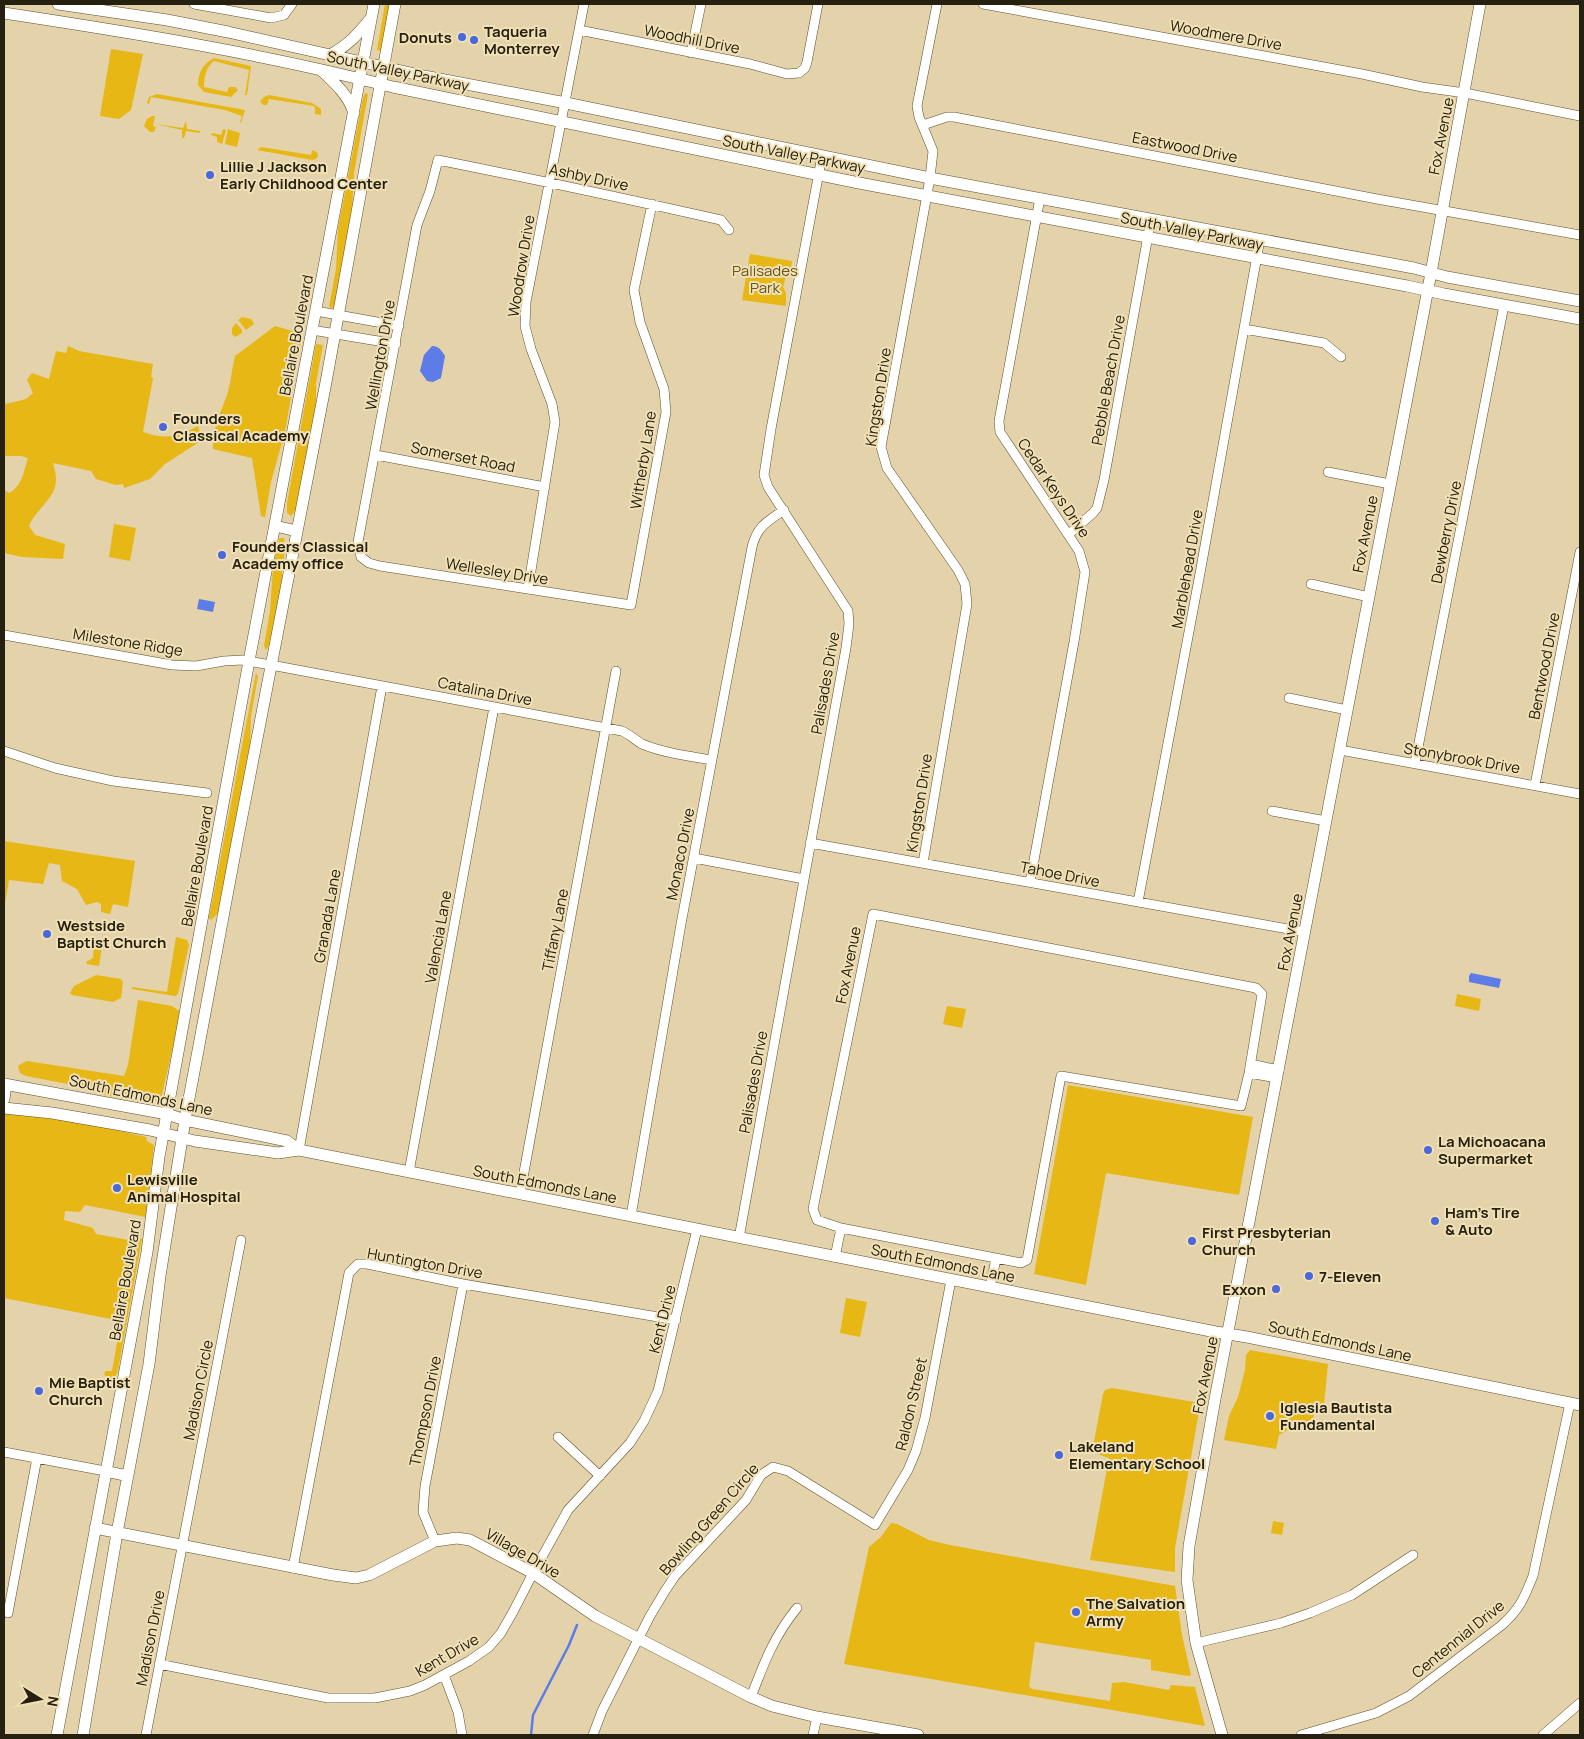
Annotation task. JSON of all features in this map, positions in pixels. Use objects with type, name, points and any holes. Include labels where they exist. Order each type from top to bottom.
[{"type":"main road","name":"South Valley Parkway","points":[[58,4],[166,20],[228,32],[424,76],[566,103],[930,178],[1414,268],[1431,273],[1580,301]]},
{"type":"main road","name":"Bellaire Boulevard","points":[[57,1735],[147,1252],[158,1166],[249,661],[374,4]]},
{"type":"main road","points":[[82,1735],[117,1533],[150,1364],[160,1276],[185,1120],[335,334],[395,4]]},
{"type":"main road","name":"Fox Avenue","points":[[1222,1735],[1196,1643],[1187,1580],[1189,1546],[1215,1399],[1443,210],[1480,4]]},
{"type":"main road","name":"South Valley Parkway","points":[[4,14],[164,38],[817,174],[1256,259],[1580,319]]},
{"type":"main road","points":[[330,54],[345,47],[372,17]]},
{"type":"main road","points":[[321,70],[341,88],[351,103],[354,114]]},
{"type":"main road","points":[[275,526],[297,532]]},
{"type":"main road","points":[[201,931],[220,934]]},
{"type":"main road","points":[[4,1099],[5,1084]]},
{"type":"main road","name":"South Edmonds Lane","points":[[5,1084],[167,1114],[185,1120],[287,1140],[299,1150]]},
{"type":"main road","name":"South Edmonds Lane","points":[[4,1108],[52,1112],[182,1138],[278,1153],[299,1150],[1575,1404]]},
{"type":"main road","points":[[105,1471],[128,1476]]},
{"type":"main road","name":"Village Drive","points":[[95,1528],[293,1568],[356,1578],[375,1572],[435,1541],[457,1538],[470,1540],[533,1573],[587,1612],[751,1697],[784,1709],[817,1717],[918,1735]]},
{"type":"street","points":[[194,4],[271,18],[284,16],[292,4]]},
{"type":"street","name":"Woodrow Drive","points":[[528,589],[555,422],[552,404],[531,349],[525,326],[526,302],[584,4]]},
{"type":"street","points":[[691,53],[701,4]]},
{"type":"street","name":"Woodhill Drive","points":[[579,30],[750,64],[787,74],[799,73],[805,68],[807,62],[818,4]]},
{"type":"street","name":"Kingston Drive","points":[[923,863],[967,604],[965,584],[958,570],[886,468],[881,447],[930,178],[933,151],[917,106],[937,4]]},
{"type":"street","name":"Woodmere Drive","points":[[983,4],[1580,116]]},
{"type":"street","name":"Eastwood Drive","points":[[923,125],[947,116],[954,117],[1580,235]]},
{"type":"street","name":"Palisades Drive","points":[[739,1238],[849,624],[848,611],[768,488],[764,476],[817,174],[822,156]]},
{"type":"street","name":"Ashby Drive","points":[[438,160],[549,182],[721,220],[729,230]]},
{"type":"street","name":"Wellington Drive","points":[[360,557],[358,542],[376,455],[417,225],[430,191],[438,160]]},
{"type":"street","name":"Cedar Keys Drive","points":[[1030,882],[1085,572],[1079,551],[1069,534],[1000,432],[999,421],[1040,198]]},
{"type":"street","name":"Witherby Lane","points":[[631,605],[666,412],[664,389],[640,322],[634,290],[652,204]]},
{"type":"street","name":"Pebble Beach Drive","points":[[1069,534],[1097,508],[1106,471],[1151,219]]},
{"type":"street","name":"Marblehead Drive","points":[[1138,902],[1260,239]]},
{"type":"street","name":"Dewberry Drive","points":[[1415,763],[1504,305]]},
{"type":"street","points":[[316,311],[399,326]]},
{"type":"street","points":[[1244,329],[1324,343],[1341,357]]},
{"type":"street","points":[[312,330],[396,344]]},
{"type":"street","name":"Somerset Road","points":[[376,455],[545,487]]},
{"type":"street","points":[[1328,472],[1390,484]]},
{"type":"street","name":"Monaco Drive","points":[[631,1216],[711,760],[756,533],[767,521],[784,510]]},
{"type":"street","name":"Bentwood Drive","points":[[1535,786],[1580,552]]},
{"type":"street","name":"Wellesley Drive","points":[[360,557],[369,563],[380,566],[631,605]]},
{"type":"street","points":[[1311,584],[1369,597]]},
{"type":"street","name":"Milestone Ridge","points":[[4,635],[172,665],[196,666],[224,661],[249,661]]},
{"type":"street","name":"Catalina Drive","points":[[249,661],[622,731],[640,743],[659,750],[711,760]]},
{"type":"street","name":"Tiffany Lane","points":[[520,1194],[616,671]]},
{"type":"street","name":"Granada Lane","points":[[299,1150],[382,686]]},
{"type":"street","points":[[1290,698],[1347,710]]},
{"type":"street","name":"Valencia Lane","points":[[408,1172],[494,707]]},
{"type":"street","name":"Stonybrook Drive","points":[[1340,750],[1580,794]]},
{"type":"street","points":[[4,751],[55,768],[113,781],[207,792]]},
{"type":"street","points":[[1272,811],[1326,821]]},
{"type":"street","name":"Tahoe Drive","points":[[810,843],[1305,932]]},
{"type":"street","points":[[694,858],[804,878]]},
{"type":"street","name":"Fox Avenue","points":[[873,914],[1256,988],[1262,994],[1250,1068],[1241,1106],[1061,1076],[1027,1260],[1021,1263],[996,1259],[841,1228],[817,1220],[813,1209],[873,914]]},
{"type":"street","points":[[1250,1068],[1278,1074]]},
{"type":"street","points":[[835,1256],[841,1228]]},
{"type":"street","name":"Kent Drive","points":[[159,1664],[328,1698],[375,1698],[410,1691],[444,1675],[489,1647],[513,1612],[568,1510],[630,1443],[644,1421],[658,1391],[697,1229]]},
{"type":"street","name":"Madison Circle","points":[[183,1546],[241,1240]]},
{"type":"street","points":[[990,1287],[996,1259]]},
{"type":"street","name":"Huntington Drive","points":[[293,1568],[349,1272],[358,1264],[367,1264],[464,1284],[676,1320]]},
{"type":"street","name":"Raldon Street","points":[[875,1525],[908,1470],[916,1450],[925,1418],[951,1280]]},
{"type":"street","name":"Thompson Drive","points":[[435,1541],[423,1512],[425,1486],[464,1284]]},
{"type":"street","name":"Centennial Drive","points":[[1301,1735],[1376,1713],[1409,1696],[1502,1626],[1515,1614],[1523,1602],[1533,1576],[1575,1404]]},
{"type":"street","points":[[558,1438],[600,1476]]},
{"type":"street","points":[[4,1452],[105,1471]]},
{"type":"street","points":[[8,1613],[37,1458]]},
{"type":"street","name":"Bowling Green Circle","points":[[638,1639],[675,1576],[746,1500],[761,1475],[774,1467],[788,1471],[875,1525]]},
{"type":"street","name":"Madison Drive","points":[[146,1735],[183,1546]]},
{"type":"street","points":[[1196,1643],[1281,1623],[1310,1613],[1352,1595],[1413,1554]]},
{"type":"street","points":[[751,1697],[774,1640],[797,1608]]},
{"type":"street","points":[[593,1735],[602,1711],[638,1639]]},
{"type":"street","points":[[444,1675],[458,1712],[462,1735]]},
{"type":"street","points":[[1543,1735],[1580,1703]]},
{"type":"street","points":[[813,1735],[817,1717]]},
{"type":"green space","points":[[385,4],[390,4],[381,51],[377,50]]},
{"type":"green space","points":[[111,49],[143,54],[131,110],[119,119],[100,116]]},
{"type":"green space","points":[[214,58],[251,66],[247,95],[245,95],[249,70],[214,61],[206,72],[204,87],[227,92],[229,87],[235,87],[238,90],[231,97],[204,92],[198,85],[199,76],[204,66]]},
{"type":"green space","points":[[365,93],[368,94],[354,173],[352,213],[334,308],[329,307],[336,269],[338,229]]},
{"type":"green space","points":[[157,94],[245,110],[241,123],[242,116],[225,110],[151,97],[149,104],[147,103],[149,97]]},
{"type":"green space","points":[[269,95],[312,103],[321,109],[321,115],[315,114],[314,106],[269,99],[267,105],[263,105],[260,101]]},
{"type":"green space","points":[[155,116],[153,126],[156,127],[154,132],[150,132],[144,126],[147,119]]},
{"type":"green space","points":[[186,121],[187,129],[200,131],[200,133],[186,131],[184,138],[182,138],[182,130],[155,124],[183,128]]},
{"type":"green space","points":[[223,129],[226,130],[222,144],[217,142],[217,137],[211,135],[212,133],[221,135]]},
{"type":"green space","points":[[228,129],[240,133],[237,147],[225,144]]},
{"type":"green space","points":[[261,147],[311,155],[312,150],[317,152],[318,156],[312,160],[257,150]]},
{"type":"green space","name":"Palisades Park","points":[[750,254],[792,261],[791,269],[786,276],[783,287],[786,293],[786,306],[742,300]]},
{"type":"green space","points":[[242,317],[251,319],[254,324],[246,330],[238,320]]},
{"type":"green space","points":[[236,323],[242,330],[242,333],[235,337],[232,334],[232,328]]},
{"type":"green space","points":[[275,326],[293,331],[302,340],[285,432],[271,482],[265,517],[261,516],[252,458],[213,449],[213,441],[216,426],[228,392],[235,356]]},
{"type":"green space","points":[[316,344],[323,345],[316,383],[316,405],[297,509],[291,516],[287,513],[287,503]]},
{"type":"green space","points":[[68,346],[79,351],[153,364],[151,377],[153,378],[143,432],[165,437],[184,433],[198,426],[200,432],[199,442],[165,464],[150,479],[124,488],[123,484],[116,485],[96,479],[91,471],[53,463],[56,479],[53,492],[29,526],[35,535],[65,544],[63,559],[22,557],[4,553],[4,490],[9,493],[17,487],[28,458],[4,456],[4,401],[6,404],[26,399],[33,393],[27,380],[32,373],[49,379],[56,351],[66,353]]},
{"type":"green space","points":[[114,524],[136,528],[130,561],[109,557]]},
{"type":"green space","points":[[284,538],[285,550],[282,584],[271,642],[266,650],[264,646],[270,611],[273,568],[279,539]]},
{"type":"green space","points":[[256,673],[258,676],[251,716],[250,745],[219,912],[211,920],[209,918]]},
{"type":"green space","points":[[4,841],[135,861],[128,907],[113,904],[110,914],[101,912],[101,904],[97,902],[86,905],[77,889],[62,881],[60,865],[49,863],[43,884],[9,880],[4,909]]},
{"type":"green space","points":[[176,937],[187,940],[189,945],[178,994],[175,996],[132,989],[132,987],[167,992]]},
{"type":"green space","points":[[94,945],[102,947],[99,966],[87,964],[86,962],[93,958]]},
{"type":"green space","points":[[96,975],[121,979],[123,982],[121,998],[113,1002],[72,995],[70,993],[74,986]]},
{"type":"green space","points":[[1457,994],[1481,999],[1479,1011],[1455,1006]]},
{"type":"green space","points":[[138,1000],[172,1006],[179,1011],[180,1016],[161,1099],[150,1103],[135,1101],[20,1073],[19,1065],[27,1061],[124,1076],[128,1065]]},
{"type":"green space","points":[[947,1006],[966,1009],[962,1028],[943,1024]]},
{"type":"green space","points":[[1068,1085],[1253,1117],[1239,1195],[1106,1173],[1086,1285],[1034,1274]]},
{"type":"green space","points":[[4,1110],[112,1129],[146,1137],[147,1141],[154,1145],[146,1217],[85,1205],[80,1212],[65,1211],[64,1220],[93,1228],[96,1234],[128,1240],[133,1236],[142,1239],[115,1378],[107,1378],[104,1374],[106,1371],[112,1371],[121,1321],[4,1298]]},
{"type":"green space","points":[[846,1298],[867,1302],[860,1337],[840,1333]]},
{"type":"green space","points":[[1250,1350],[1328,1364],[1324,1404],[1320,1404],[1314,1414],[1312,1426],[1298,1424],[1279,1435],[1276,1449],[1224,1440],[1229,1416],[1238,1397],[1245,1370],[1246,1355]]},
{"type":"green space","points":[[1112,1388],[1194,1402],[1200,1406],[1175,1548],[1175,1572],[1090,1560],[1109,1458],[1092,1452],[1103,1394],[1105,1390]]},
{"type":"green space","points":[[1273,1521],[1284,1523],[1282,1535],[1271,1533]]},
{"type":"green space","points":[[891,1523],[897,1524],[929,1540],[950,1545],[1175,1586],[1182,1635],[1191,1675],[1151,1670],[1151,1660],[1035,1642],[1029,1686],[1032,1689],[1110,1701],[1112,1683],[1124,1682],[1169,1690],[1171,1685],[1195,1687],[1205,1726],[844,1664],[869,1547],[881,1537]]},
{"type":"water","points":[[432,346],[441,350],[445,356],[441,378],[433,382],[427,381],[420,371],[424,355]]},
{"type":"water","points":[[199,599],[215,602],[213,612],[197,609]]},
{"type":"water","points":[[1471,973],[1501,979],[1499,988],[1469,982]]},
{"type":"waterway","points":[[531,1735],[533,1715],[569,1645],[577,1625]]},
{"type":"place","name":"Donuts","points":[[462,37]]},
{"type":"place","name":"Taqueria Monterrey","points":[[474,40]]},
{"type":"place","name":"Lillie J Jackson Early Childhood Center","points":[[210,175]]},
{"type":"place","name":"Founders Classical Academy","points":[[163,427]]},
{"type":"place","name":"Founders Classical Academy office","points":[[222,555]]},
{"type":"place","name":"Westside Baptist Church","points":[[47,934]]},
{"type":"place","name":"La Michoacana Supermarket","points":[[1428,1150]]},
{"type":"place","name":"Lewisville Animal Hospital","points":[[117,1188]]},
{"type":"place","name":"Ham's Tire & Auto","points":[[1435,1221]]},
{"type":"place","name":"First Presbyterian Church","points":[[1192,1241]]},
{"type":"place","name":"7-Eleven","points":[[1309,1276]]},
{"type":"place","name":"Exxon","points":[[1276,1289]]},
{"type":"place","name":"Mie Baptist Church","points":[[39,1391]]},
{"type":"place","name":"Iglesia Bautista Fundamental","points":[[1270,1416]]},
{"type":"place","name":"Lakeland Elementary School","points":[[1059,1455]]},
{"type":"place","name":"The Salvation Army","points":[[1076,1612]]}]
